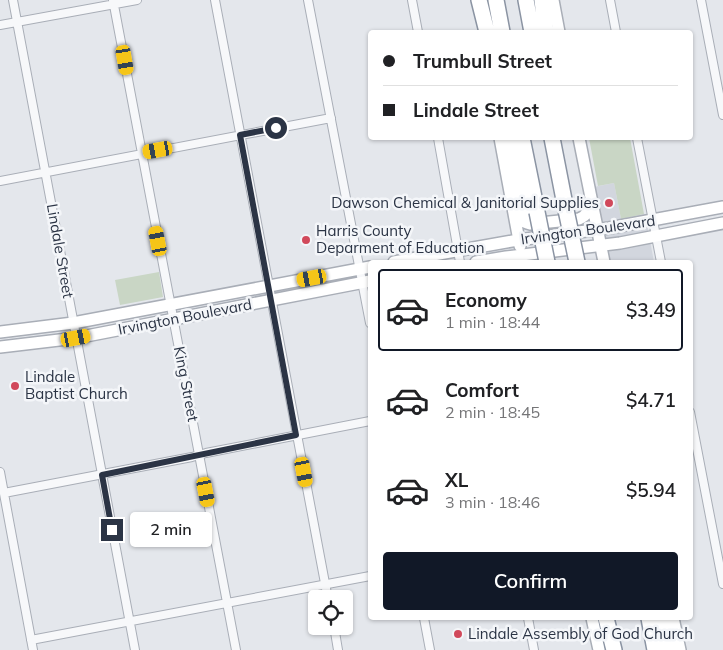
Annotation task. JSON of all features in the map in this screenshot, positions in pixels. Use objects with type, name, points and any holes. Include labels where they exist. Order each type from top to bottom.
[{"type":"highway","points":[[479,0],[486,30]]},
{"type":"highway","points":[[496,0],[502,30]]},
{"type":"highway","points":[[526,0],[532,30]]},
{"type":"highway","points":[[542,0],[546,30]]},
{"type":"highway","points":[[511,140],[546,260]]},
{"type":"highway","points":[[522,140],[537,260]]},
{"type":"highway","points":[[552,140],[577,260]]},
{"type":"highway","points":[[557,140],[562,190]]},
{"type":"highway","points":[[606,620],[614,650]]},
{"type":"highway","points":[[616,620],[622,650]]},
{"type":"highway","points":[[649,620],[655,650]]},
{"type":"highway","points":[[664,620],[669,650]]},
{"type":"main road","points":[[474,0],[480,30]]},
{"type":"main road","points":[[552,0],[559,30]]},
{"type":"main road","points":[[500,140],[522,259]]},
{"type":"main road","points":[[579,140],[604,260]]},
{"type":"main road","points":[[512,206],[519,218],[525,223],[530,224],[579,219],[585,216],[588,211],[591,198]]},
{"type":"main road","name":"Irvington Boulevard","points":[[420,260],[460,257],[518,240],[598,230],[723,208]]},
{"type":"main road","name":"Irvington Boulevard","points":[[507,260],[620,243],[723,223]]},
{"type":"main road","name":"Irvington Boulevard","points":[[0,332],[73,323],[365,268]]},
{"type":"main road","name":"Irvington Boulevard","points":[[0,347],[76,338],[366,282]]},
{"type":"main road","points":[[592,620],[598,650]]},
{"type":"main road","points":[[673,620],[680,650]]},
{"type":"street","name":"Lindale Street","points":[[12,0],[135,650]]},
{"type":"street","points":[[0,25],[114,2],[137,0]]},
{"type":"street","points":[[215,0],[327,590]]},
{"type":"street","points":[[308,0],[330,118],[365,268],[368,302]]},
{"type":"street","points":[[412,0],[418,30]]},
{"type":"street","points":[[610,0],[616,30]]},
{"type":"street","points":[[701,0],[723,115]]},
{"type":"street","name":"King Street","points":[[114,2],[236,650]]},
{"type":"street","points":[[0,181],[330,118]]},
{"type":"street","points":[[438,140],[460,257]]},
{"type":"street","points":[[637,140],[661,260]]},
{"type":"street","points":[[4,493],[102,475],[368,420]]},
{"type":"street","points":[[693,428],[723,584]]},
{"type":"street","points":[[0,472],[32,650]]},
{"type":"street","points":[[31,640],[368,576]]},
{"type":"street","points":[[424,620],[430,650]]},
{"type":"street","points":[[528,620],[534,650]]},
{"type":"street","points":[[336,635],[338,650]]},
{"type":"shaded area","points":[[614,183],[621,219],[645,214],[654,260],[608,260],[594,187]]},
{"type":"green space","points":[[589,140],[630,140],[644,214],[621,219],[614,183],[598,186]]},
{"type":"green space","points":[[159,272],[163,297],[120,305],[115,280]]},
{"type":"place","name":"Dawson Chemical & Janitorial Supplies","points":[[609,203]]},
{"type":"place","name":"Harris County Deparment of Education","points":[[306,240]]},
{"type":"place","name":"Lindale Baptist Church","points":[[15,386]]},
{"type":"place","name":"Lindale Assembly of God Church","points":[[458,634]]},
{"type":"route","points":[[112,530],[102,475],[296,435],[240,135],[276,128]]}]
